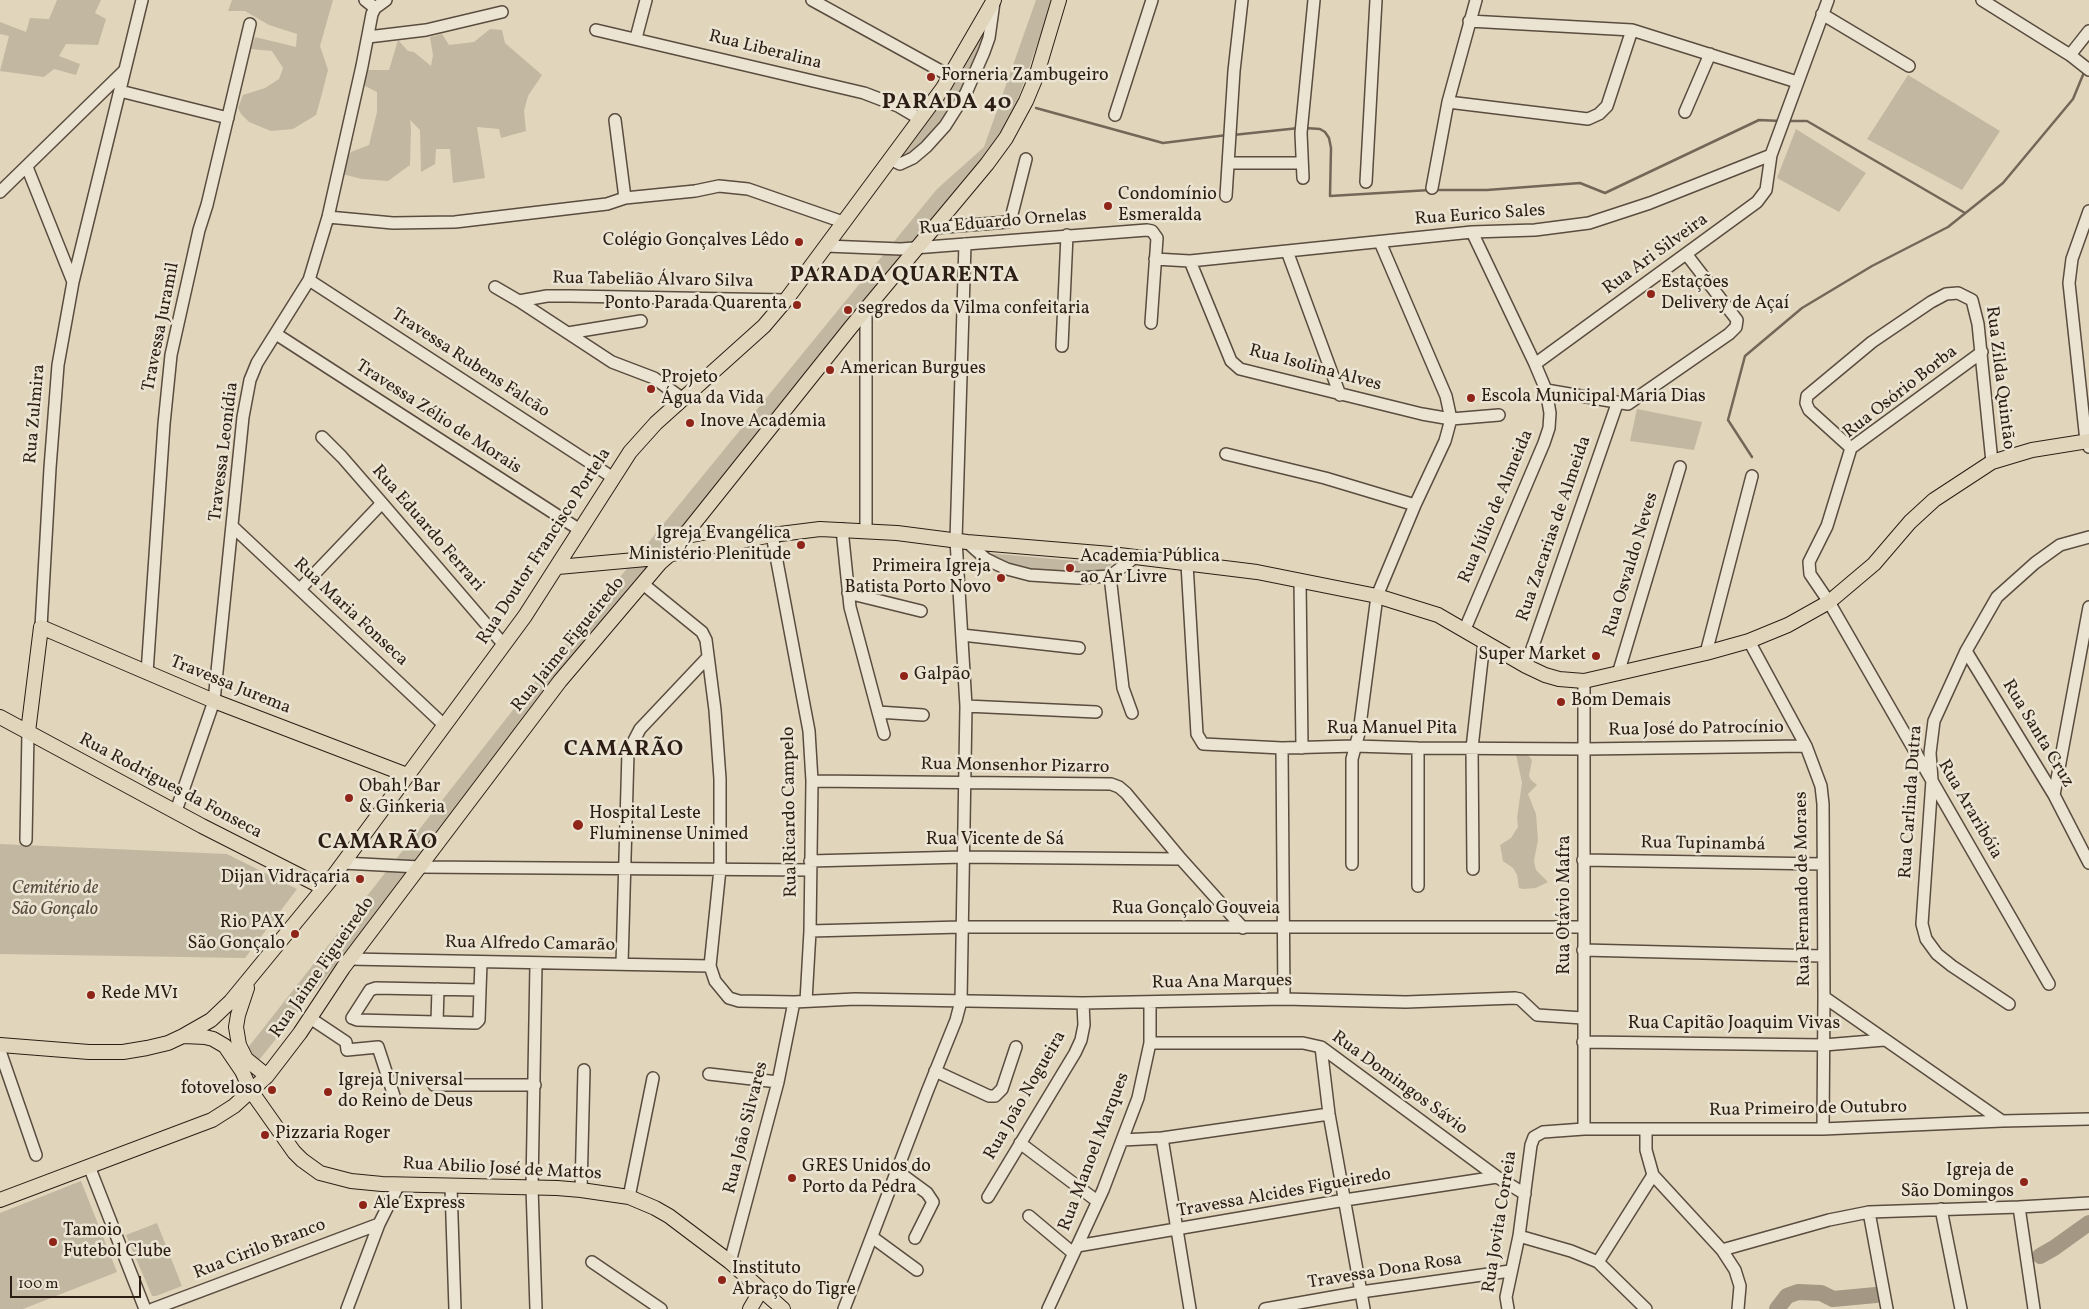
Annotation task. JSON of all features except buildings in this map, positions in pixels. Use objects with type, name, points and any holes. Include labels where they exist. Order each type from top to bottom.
[{"type":"main road","name":"Rua Doutor Francisco Portela","points":[[0,1045],[65,1051],[123,1052],[168,1043],[211,1020],[250,981],[343,863],[504,645],[558,567],[612,478],[640,440],[745,344],[786,300],[950,76],[994,0]]},
{"type":"main road","name":"Rua Jaime Figueiredo","points":[[0,1200],[212,1120],[234,1106],[267,1076],[310,1018],[349,960],[560,682],[660,563],[668,556],[916,248],[987,164],[1016,120],[1036,77],[1059,0]]},
{"type":"main road","points":[[558,567],[668,556],[796,531],[842,529],[1066,550],[1239,569],[1377,596],[1425,610],[1465,629],[1526,666],[1559,679],[1584,681],[1706,653],[1749,641],[1788,625],[1830,602],[1874,564],[1910,522],[1934,500],[1992,462],[2032,450],[2088,443]]},
{"type":"main road","name":"Travessa Jurema","points":[[41,627],[214,701],[407,776]]},
{"type":"main road","name":"Rua Zulmira","points":[[28,732],[41,627]]},
{"type":"main road","name":"Rua Rodrigues da Fonseca","points":[[0,717],[202,826],[324,888]]},
{"type":"main road","points":[[250,981],[238,1015],[236,1027],[239,1045],[246,1059],[267,1076]]},
{"type":"main road","name":"Rua Abilio José de Mattos","points":[[183,1036],[212,1039],[224,1046],[246,1078],[251,1091],[294,1152],[312,1168],[330,1176],[351,1181],[451,1187],[532,1187],[581,1190],[629,1197],[669,1216],[730,1262],[783,1309]]},
{"type":"main road","points":[[750,1309],[761,1290]]},
{"type":"street","name":"Rua Zulmira","points":[[41,627],[58,365],[73,282],[142,0]]},
{"type":"street","points":[[365,0],[375,8],[386,0]]},
{"type":"street","points":[[636,38],[646,0]]},
{"type":"street","points":[[812,0],[950,76]]},
{"type":"street","points":[[890,159],[900,164],[914,158],[946,126],[966,93],[984,52],[989,38],[994,0]]},
{"type":"street","points":[[1115,115],[1152,0]]},
{"type":"street","points":[[1226,196],[1242,0]]},
{"type":"street","points":[[1303,178],[1301,163],[1302,127],[1314,0]]},
{"type":"street","points":[[1366,182],[1376,0]]},
{"type":"street","points":[[1432,188],[1448,102],[1476,0]]},
{"type":"street","points":[[1771,155],[1828,0]]},
{"type":"street","points":[[1982,0],[2072,57],[2089,70]]},
{"type":"street","name":"Travessa Leonídia","points":[[176,811],[214,701],[243,417],[250,380],[257,363],[309,280],[328,217],[372,14],[375,8]]},
{"type":"street","points":[[368,37],[426,30],[502,12]]},
{"type":"street","points":[[1822,14],[1909,66]]},
{"type":"street","points":[[1469,21],[1632,30],[1797,82]]},
{"type":"street","name":"Travessa Juramil","points":[[147,673],[164,415],[171,355],[199,230],[250,24]]},
{"type":"street","name":"Rua Liberalina","points":[[596,30],[864,93],[898,106],[920,119]]},
{"type":"street","points":[[1448,102],[1588,119],[1599,114],[1607,106],[1632,30]]},
{"type":"street","points":[[2072,57],[2089,31]]},
{"type":"street","points":[[1685,112],[1710,54]]},
{"type":"street","points":[[0,192],[125,70]]},
{"type":"street","points":[[120,91],[228,118]]},
{"type":"street","points":[[615,120],[625,198]]},
{"type":"street","name":"Rua Eurico Sales","points":[[1156,259],[1190,261],[1472,232],[1535,230],[1589,223],[1650,204],[1771,155]]},
{"type":"street","name":"Rua Ari Silveira","points":[[1535,364],[1687,255],[1756,202],[1766,190],[1771,155]]},
{"type":"street","points":[[933,228],[1007,222],[1011,218],[1026,159]]},
{"type":"street","points":[[1228,163],[1301,163]]},
{"type":"street","points":[[27,167],[73,282]]},
{"type":"street","points":[[328,217],[393,222],[455,222],[607,204],[625,198],[695,191],[719,186],[748,189],[842,222]]},
{"type":"street","points":[[2088,443],[2069,283],[2072,259],[2089,211]]},
{"type":"street","name":"Rua Eduardo Ornelas","points":[[826,246],[916,248],[1147,230],[1152,231],[1156,238],[1156,259]]},
{"type":"street","name":"Rua Júlio de Almeida","points":[[1465,629],[1544,443],[1549,428],[1550,413],[1546,390],[1535,364],[1472,232]]},
{"type":"street","points":[[1062,346],[1067,235]]},
{"type":"street","points":[[1352,864],[1352,772],[1377,596],[1415,505],[1445,441],[1451,419],[1446,396],[1380,242]]},
{"type":"street","points":[[844,1309],[956,1020],[961,1001],[966,706],[962,635],[965,244]]},
{"type":"street","points":[[1287,252],[1340,394]]},
{"type":"street","points":[[1546,390],[1616,404],[1628,404],[1634,402],[1729,334],[1736,327],[1737,320],[1687,255]]},
{"type":"street","points":[[1151,323],[1156,259]]},
{"type":"street","name":"Rua Isolina Alves","points":[[1190,261],[1234,366],[1248,372],[1422,414],[1451,419],[1499,415]]},
{"type":"street","name":"Travessa Rubens Falcão","points":[[309,280],[612,478]]},
{"type":"street","points":[[495,288],[519,301],[612,362],[654,378],[683,399]]},
{"type":"street","name":"Rua Zilda Quintão","points":[[1851,448],[1809,410],[1806,403],[1807,396],[1872,342],[1931,302],[1946,294],[1958,293],[1972,300],[1982,352],[1992,462]]},
{"type":"street","name":"Rua Tabelião Álvaro Silva","points":[[519,301],[547,296],[786,300]]},
{"type":"street","points":[[866,310],[866,531]]},
{"type":"street","points":[[568,333],[641,321]]},
{"type":"street","name":"Travessa Zélio de Morais","points":[[276,334],[580,530]]},
{"type":"street","name":"Rua Osório Borba","points":[[1830,602],[1810,574],[1809,562],[1827,526],[1851,448],[1982,352]]},
{"type":"street","name":"Rua Zacarias de Almeida","points":[[1526,666],[1616,404]]},
{"type":"street","name":"Rua Eduardo Ferrari","points":[[322,437],[342,457],[504,645]]},
{"type":"street","points":[[1226,454],[1325,478],[1415,505]]},
{"type":"street","name":"Rua Osvaldo Neves","points":[[1618,674],[1680,467]]},
{"type":"street","points":[[1706,653],[1752,476]]},
{"type":"street","points":[[300,589],[382,503]]},
{"type":"street","name":"Rua Maria Fonseca","points":[[232,526],[444,725]]},
{"type":"street","points":[[842,529],[851,611],[884,734]]},
{"type":"street","name":"Rua Ricardo Campelo","points":[[772,535],[809,731],[812,781],[810,931],[800,1001]]},
{"type":"street","name":"Rua Carlinda Dutra","points":[[2010,1004],[1952,966],[1937,954],[1926,939],[1922,924],[1932,780],[1930,753],[1934,721],[1966,651],[1997,597],[2035,563],[2060,545],[2089,537]]},
{"type":"street","points":[[962,541],[986,559],[1007,569],[1030,575],[1096,578],[1110,576],[1134,558]]},
{"type":"street","name":"Rua Manuel Pita","points":[[1187,564],[1197,734],[1200,742],[1209,746],[1282,748],[1355,746],[1585,748]]},
{"type":"street","points":[[1110,576],[1123,688],[1132,714]]},
{"type":"street","points":[[1300,580],[1302,748]]},
{"type":"street","points":[[643,584],[702,632],[706,640],[718,745],[720,869],[710,966]]},
{"type":"street","points":[[848,593],[921,610]]},
{"type":"street","name":"Rua Araribóia","points":[[1830,602],[2049,984]]},
{"type":"street","points":[[2054,795],[2088,621],[2089,606]]},
{"type":"street","points":[[962,635],[1079,648]]},
{"type":"street","name":"Rua Fernando de Moraes","points":[[1749,641],[1806,746],[1821,786],[1824,998],[2002,1121]]},
{"type":"street","points":[[1473,869],[1472,748],[1484,642]]},
{"type":"street","name":"Rua Santa Cruz","points":[[1966,651],[2054,795],[2089,863]]},
{"type":"street","points":[[622,964],[628,752],[640,729],[708,657]]},
{"type":"street","name":"Rua Otávio Mafra","points":[[1584,681],[1584,1129]]},
{"type":"street","points":[[966,706],[1096,712]]},
{"type":"street","points":[[878,712],[923,715]]},
{"type":"street","name":"Rua Zulmira","points":[[26,840],[28,732]]},
{"type":"street","name":"Rua José do Patrocínio","points":[[1585,748],[1806,746]]},
{"type":"street","points":[[1282,748],[1277,927],[1284,999]]},
{"type":"street","points":[[1418,748],[1418,886]]},
{"type":"street","name":"Rua Monsenhor Pizarro","points":[[812,781],[1111,784],[1119,787],[1126,793],[1181,860],[1248,928]]},
{"type":"street","name":"Rua Vicente de Sá","points":[[343,863],[419,868],[720,869],[963,858],[1181,860]]},
{"type":"street","name":"Rua Tupinambá","points":[[1583,860],[1823,864]]},
{"type":"street","name":"Rua Gonçalo Gouveia","points":[[810,931],[961,927],[1583,927]]},
{"type":"street","points":[[1583,950],[1823,956]]},
{"type":"street","name":"Rua Alfredo Camarão","points":[[349,960],[710,966]]},
{"type":"street","points":[[480,990],[373,988],[352,1018],[357,1020],[478,1022],[480,990],[481,963]]},
{"type":"street","points":[[536,964],[532,1187],[536,1309]]},
{"type":"street","name":"Rua Ana Marques","points":[[710,966],[714,982],[729,998],[739,1001],[855,999],[1083,1004],[1284,999],[1425,1002],[1515,998],[1537,1015],[1583,1018]]},
{"type":"street","points":[[437,1022],[438,989]]},
{"type":"street","points":[[1823,1129],[1824,998]]},
{"type":"street","name":"Rua João Silvares","points":[[730,1262],[800,1001]]},
{"type":"street","name":"Rua Manoel Marques","points":[[1048,1309],[1097,1201],[1122,1140],[1143,1080],[1150,1043],[1150,1002]]},
{"type":"street","name":"Rua João Nogueira","points":[[988,1197],[1075,1054],[1081,1040],[1084,1025],[1083,1004]]},
{"type":"street","points":[[310,1018],[346,1042],[347,1050],[378,1047],[395,1099]]},
{"type":"street","name":"Rua Capitão Joaquim Vivas","points":[[1583,1042],[1824,1045],[1884,1040]]},
{"type":"street","name":"Rua Domingos Sávio","points":[[1150,1043],[1302,1043],[1321,1047],[1498,1177],[1525,1194]]},
{"type":"street","points":[[935,1072],[989,1096],[995,1096],[1002,1089],[1016,1047]]},
{"type":"street","points":[[1321,1047],[1329,1114],[1364,1309]]},
{"type":"street","points":[[0,1051],[36,1155]]},
{"type":"street","points":[[581,1190],[584,1070]]},
{"type":"street","points":[[709,1074],[778,1082]]},
{"type":"street","points":[[629,1197],[653,1078]]},
{"type":"street","points":[[434,1085],[535,1085]]},
{"type":"street","points":[[1122,1140],[1162,1138],[1329,1114]]},
{"type":"street","name":"Rua Primeiro de Outubro","points":[[1532,1141],[1544,1132],[1584,1129],[1823,1129],[2089,1119]]},
{"type":"street","points":[[1646,1130],[1646,1150],[1654,1175],[1722,1250],[1735,1270],[1740,1286],[1738,1309]]},
{"type":"street","points":[[1162,1138],[1190,1309]]},
{"type":"street","name":"Rua Jovita Correia","points":[[1508,1309],[1506,1297],[1510,1271],[1519,1236],[1532,1141]]},
{"type":"street","points":[[1020,1143],[1097,1201]]},
{"type":"street","points":[[89,1166],[145,1309]]},
{"type":"street","points":[[897,1171],[927,1193],[932,1202],[915,1238]]},
{"type":"street","points":[[1598,1262],[1654,1175]]},
{"type":"street","name":"Travessa Alcides Figueiredo","points":[[1075,1249],[1345,1200],[1498,1177]]},
{"type":"street","points":[[347,1309],[379,1224],[398,1184]]},
{"type":"street","points":[[451,1187],[455,1309]]},
{"type":"street","points":[[1722,1250],[1829,1220],[1869,1212],[2089,1203]]},
{"type":"street","points":[[2019,1207],[2034,1309]]},
{"type":"street","points":[[1941,1209],[1961,1309]]},
{"type":"street","points":[[1869,1212],[1887,1309]]},
{"type":"street","points":[[1029,1216],[1075,1249]]},
{"type":"street","name":"Rua Cirilo Branco","points":[[153,1309],[379,1224]]},
{"type":"street","points":[[1519,1236],[1572,1251],[1598,1262],[1646,1309]]},
{"type":"street","points":[[872,1237],[917,1270]]},
{"type":"street","points":[[592,1262],[661,1309]]},
{"type":"street","name":"Travessa Dona Rosa","points":[[1265,1309],[1361,1292],[1510,1271]]},
{"type":"green space","points":[[57,0],[101,0],[95,13],[106,19],[98,45],[66,44],[59,56],[80,64],[76,75],[54,69],[44,77],[0,71],[9,36],[0,34],[0,22],[26,32],[30,18],[49,19]]},
{"type":"green space","points":[[232,0],[333,0],[320,46],[328,70],[316,115],[293,129],[271,131],[249,122],[238,108],[243,95],[265,88],[279,79],[283,68],[272,51],[251,49],[255,37],[296,47],[297,34],[269,25],[245,11],[228,11]]},
{"type":"green space","points":[[1036,0],[1053,0],[1010,121],[951,201],[255,1065],[243,1054],[549,664],[937,189],[984,147]]},
{"type":"green space","points":[[984,22],[987,35],[970,76],[931,137],[905,156],[902,154]]},
{"type":"green space","points":[[490,29],[502,30],[505,43],[542,75],[528,96],[524,111],[526,131],[501,138],[499,129],[477,127],[485,178],[453,183],[450,149],[436,149],[435,164],[421,172],[420,130],[410,120],[410,165],[388,181],[362,179],[342,174],[343,162],[351,152],[369,145],[377,112],[377,92],[365,86],[365,70],[389,70],[398,40],[408,51],[414,52],[431,66],[433,55],[430,37],[442,34],[449,45],[474,42]]},
{"type":"green space","points":[[1908,75],[2000,131],[1962,190],[1867,139]]},
{"type":"green space","points":[[1796,129],[1866,173],[1839,212],[1777,178]]},
{"type":"green space","points":[[1637,409],[1702,422],[1694,450],[1630,441]]},
{"type":"green space","points":[[986,553],[1112,564],[1102,574],[1042,572],[1000,561]]},
{"type":"green space","points":[[1524,750],[1532,760],[1529,776],[1537,785],[1528,794],[1536,814],[1538,840],[1534,861],[1536,870],[1548,882],[1536,888],[1523,889],[1519,888],[1517,875],[1513,868],[1503,861],[1500,845],[1511,838],[1518,827],[1517,818],[1522,783],[1516,754]]},
{"type":"green space","name":"Cemitério de São Gonçalo","points":[[0,844],[227,854],[297,889],[245,958],[0,954]]},
{"type":"green space","name":"Tamoio Futebol Clube","points":[[81,1181],[117,1272],[23,1309],[0,1309],[0,1213]]},
{"type":"green space","points":[[157,1223],[182,1286],[152,1296],[126,1235]]},
{"type":"waterway","points":[[1752,457],[1728,420],[1745,356],[1802,308],[1872,266],[1948,227],[2003,183],[2073,99],[2085,70]]},
{"type":"waterway","points":[[1036,108],[1163,143],[1227,135]]},
{"type":"waterway","points":[[1435,190],[1487,190],[1580,183],[1605,193],[1759,120],[1781,121]]},
{"type":"waterway","points":[[1786,121],[1807,121],[1965,213]]},
{"type":"waterway","points":[[1233,135],[1299,128]]},
{"type":"waterway","points":[[1305,128],[1320,129],[1329,138],[1331,148],[1330,196],[1430,190]]},
{"type":"waterway","points":[[2040,1256],[2089,1223]]},
{"type":"waterway","points":[[1777,1309],[1787,1296],[1798,1292],[1821,1293],[1833,1299],[1876,1295]]},
{"type":"place","name":"Forneria Zambugeiro","points":[[931,77]]},
{"type":"place","name":"Condomínio Esmeralda","points":[[1108,206]]},
{"type":"place","name":"Colégio Gonçalves Lêdo","points":[[799,242]]},
{"type":"place","name":"Estações Delivery de Açaí","points":[[1651,294]]},
{"type":"place","name":"Ponto Parada Quarenta","points":[[797,305]]},
{"type":"place","name":"segredos da Vilma confeitaria","points":[[848,310]]},
{"type":"place","name":"American Burgues","points":[[830,370]]},
{"type":"place","name":"Projeto Água da Vida","points":[[651,389]]},
{"type":"place","name":"Escola Municipal Maria Dias","points":[[1471,398]]},
{"type":"place","name":"Inove Academia","points":[[690,423]]},
{"type":"place","name":"Igreja Evangélica Ministério Plenitude","points":[[801,545]]},
{"type":"place","name":"Academia Pública ao Ar Livre","points":[[1070,568]]},
{"type":"place","name":"Primeira Igreja Batista Porto Novo","points":[[1001,578]]},
{"type":"place","name":"Super Market","points":[[1596,656]]},
{"type":"place","name":"Galpão","points":[[904,676]]},
{"type":"place","name":"Bom Demais","points":[[1561,702]]},
{"type":"place","name":"Obah! Bar & Ginkeria","points":[[349,798]]},
{"type":"place","name":"Hospital Leste Fluminense Unimed","points":[[578,825]]},
{"type":"place","name":"Dijan Vidraçaria","points":[[360,879]]},
{"type":"place","name":"Rio PAX São Gonçalo","points":[[295,934]]},
{"type":"place","name":"Rede MV1","points":[[91,995]]},
{"type":"place","name":"fotoveloso","points":[[272,1090]]},
{"type":"place","name":"Igreja Universal do Reino de Deus","points":[[328,1092]]},
{"type":"place","name":"Pizzaria Roger","points":[[265,1135]]},
{"type":"place","name":"GRES Unidos do Porto da Pedra","points":[[792,1178]]},
{"type":"place","name":"Igreja de São Domingos","points":[[2024,1182]]},
{"type":"place","name":"Ale Express","points":[[363,1205]]},
{"type":"place","name":"Tamoio Futebol Clube","points":[[53,1242]]},
{"type":"place","name":"Instituto Abraço do Tigre","points":[[722,1280]]},
{"type":"district","name":"PARADA 40","points":[[947,104]]},
{"type":"district","name":"PARADA QUARENTA","points":[[905,277]]},
{"type":"district","name":"CAMARÃO","points":[[624,751]]},
{"type":"district","name":"CAMARÃO","points":[[378,844]]}]
